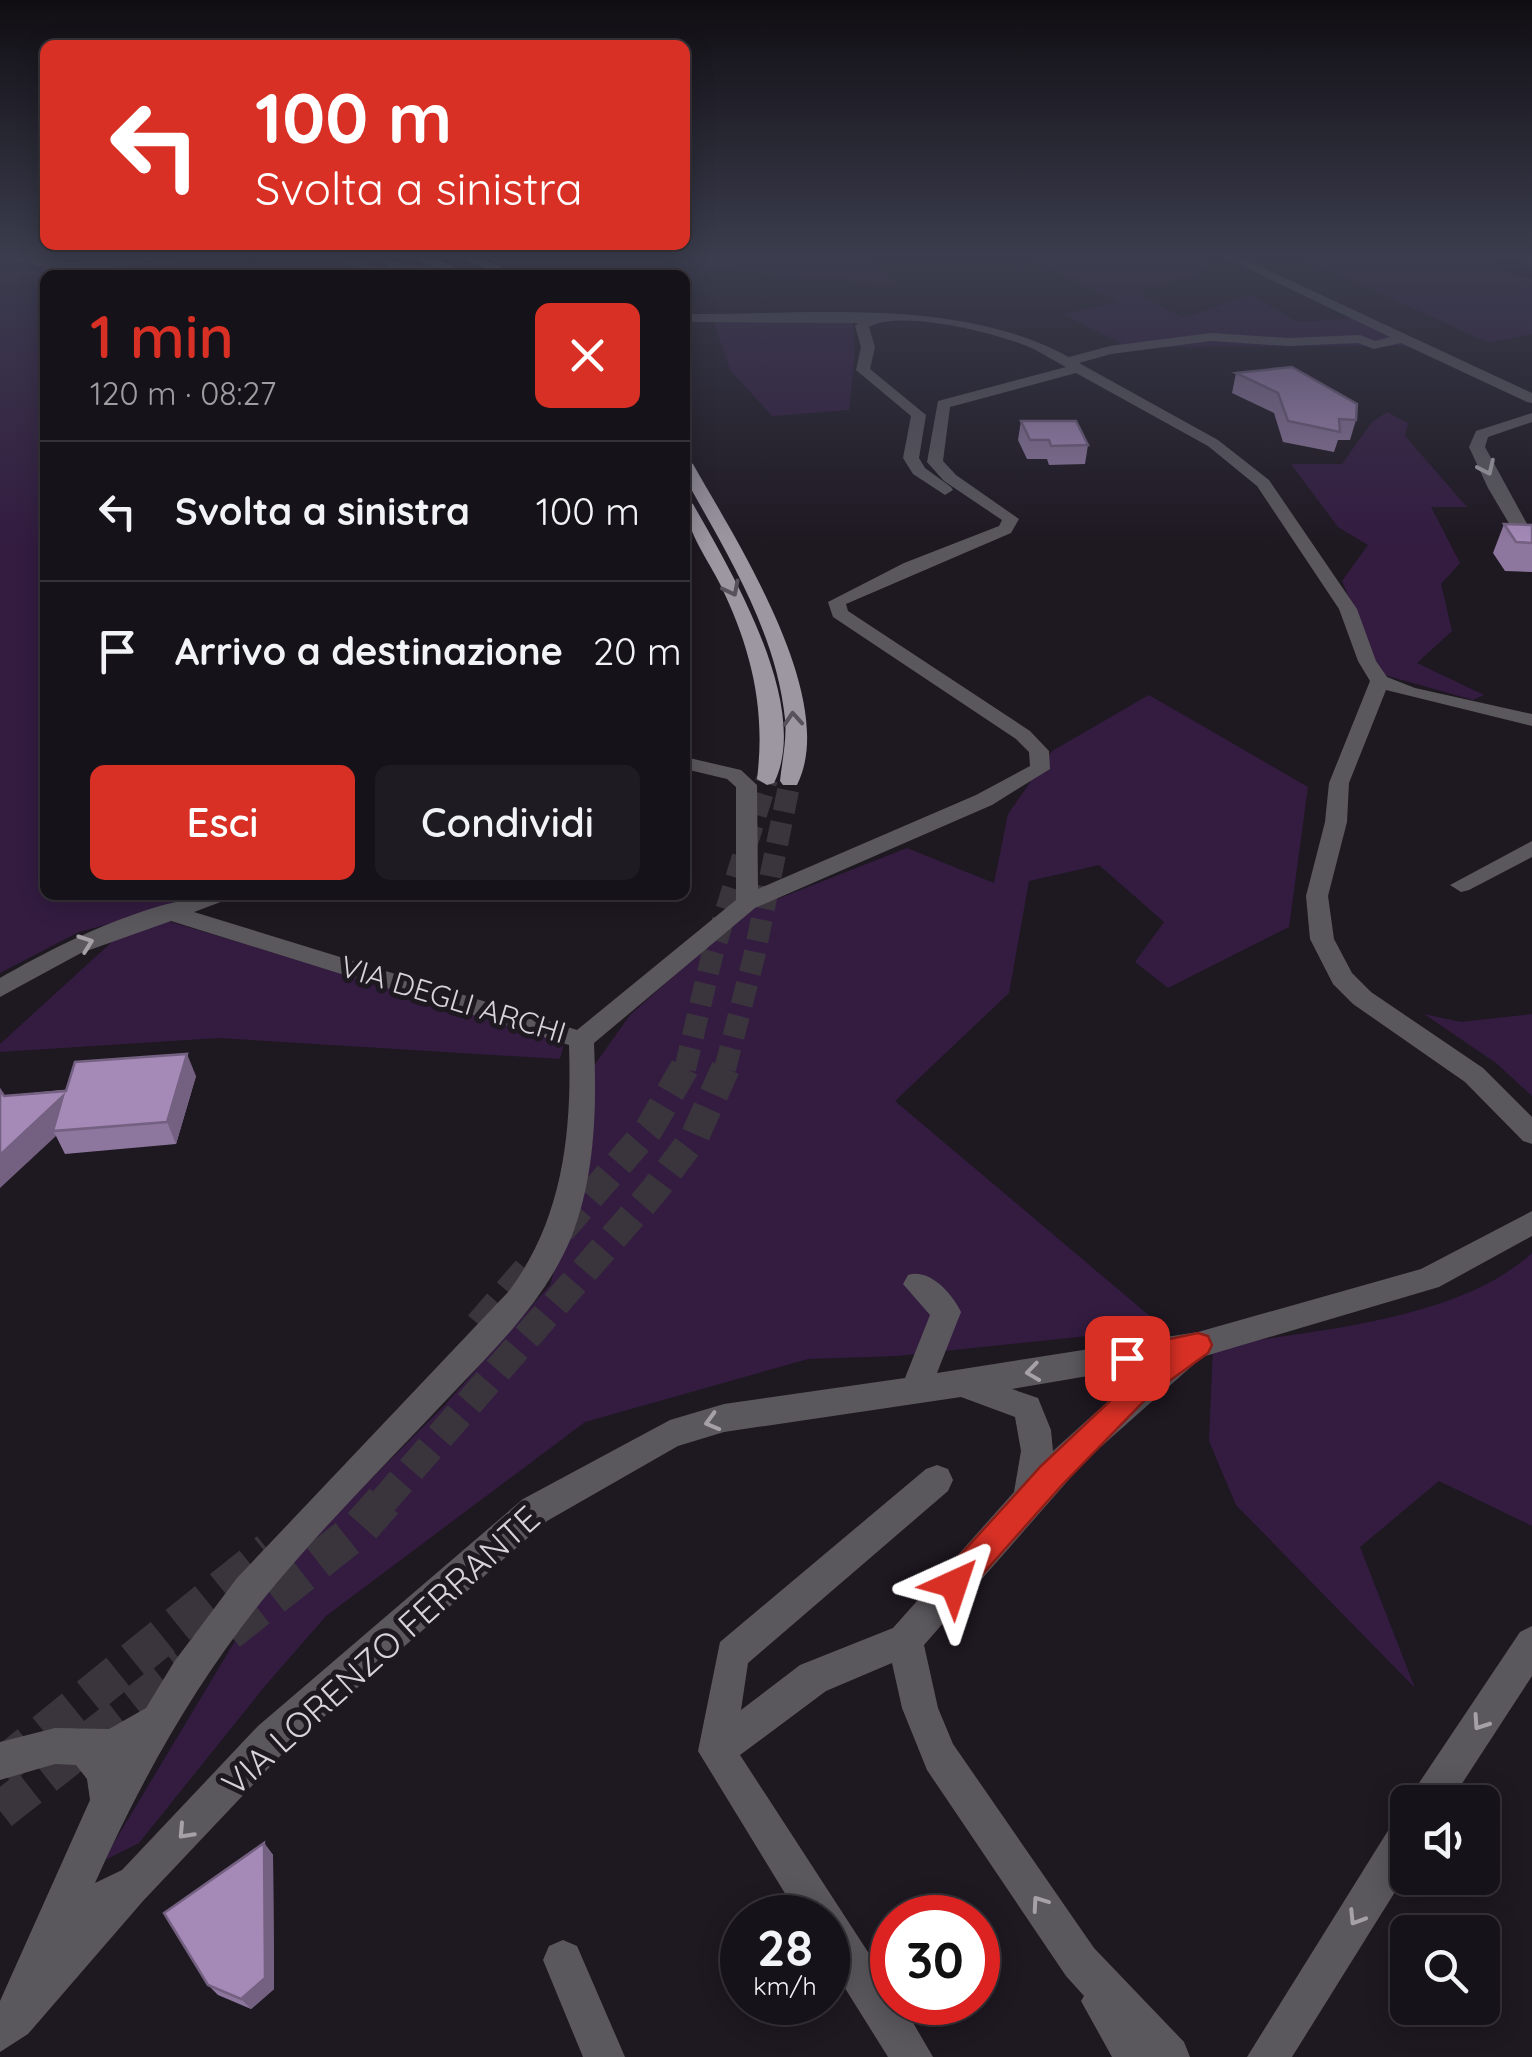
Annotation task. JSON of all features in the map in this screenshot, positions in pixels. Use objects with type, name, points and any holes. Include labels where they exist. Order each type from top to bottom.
[{"type":"main road","points":[[690,473],[733,547],[783,658],[796,723],[790,781]]},
{"type":"main road","points":[[690,513],[734,591],[758,654],[772,727],[767,780]]},
{"type":"street","points":[[867,353],[863,370],[919,415],[911,458],[919,470],[948,493],[970,491]]},
{"type":"street","points":[[1049,353],[1213,443],[1264,483],[1348,609],[1367,662],[1380,681],[1410,692],[1532,720]]},
{"type":"street","points":[[581,1040],[747,903],[984,800],[1040,768],[1039,752],[1023,735],[840,613],[837,602],[852,592],[1005,529],[1011,520],[935,462],[943,404],[1115,353]]},
{"type":"street","points":[[1437,353],[1527,393]]},
{"type":"street","points":[[1532,417],[1489,429],[1481,434],[1477,448],[1532,547]]},
{"type":"street","points":[[1380,681],[1339,783],[1336,822],[1317,896],[1322,939],[1342,978],[1362,998],[1474,1075],[1532,1134]]},
{"type":"street","points":[[690,765],[734,774],[747,785],[747,903]]},
{"type":"street","points":[[1462,884],[1532,848]]},
{"type":"street","points":[[0,989],[73,948],[205,900]]},
{"type":"street","name":"VIA DEGLI ARCHI","points":[[6,2025],[108,1810],[179,1684],[239,1600],[517,1304],[558,1236],[578,1146],[583,1076],[581,1040],[170,914]]},
{"type":"street","name":"VIA LORENZO FERRANTE","points":[[73,1884],[81,1901],[97,1903],[136,1884],[271,1739],[536,1510],[670,1434],[743,1415],[1198,1345],[1429,1279],[1532,1222]]},
{"type":"street","points":[[916,1389],[946,1312],[918,1284]]},
{"type":"street","points":[[716,1751],[813,1678],[904,1640],[1025,1504],[1140,1386],[1198,1345]]},
{"type":"street","points":[[960,1384],[1027,1408],[1038,1432],[1038,1468],[1025,1504]]},
{"type":"street","points":[[808,1895],[716,1751],[732,1654],[937,1480]]},
{"type":"street","points":[[904,1640],[920,1708],[940,1757],[1080,1962],[1134,2057]]},
{"type":"street","points":[[1439,1785],[1532,1644]]},
{"type":"street","points":[[0,1777],[15,1756],[55,1746],[108,1748],[131,1739],[159,1720]]},
{"type":"street","points":[[85,1748],[104,1768],[109,1788],[108,1810]]},
{"type":"street","points":[[1268,2057],[1390,1864]]},
{"type":"street","points":[[6,2025],[136,1884]]},
{"type":"street","points":[[563,1960],[604,2057]]},
{"type":"street","points":[[850,1960],[912,2057]]},
{"type":"street","points":[[1080,1962],[1169,2057]]},
{"type":"shaded area","points":[[0,353],[40,353],[40,900],[197,900],[79,932],[0,973]]},
{"type":"shaded area","points":[[724,353],[855,353],[849,410],[772,416],[730,370]]},
{"type":"shaded area","points":[[1387,412],[1408,423],[1405,436],[1467,507],[1431,507],[1460,563],[1441,584],[1452,631],[1417,663],[1484,695],[1473,700],[1381,674],[1342,581],[1368,545],[1338,527],[1291,464],[1342,464],[1372,422]]},
{"type":"shaded area","points":[[1149,695],[1308,787],[1289,927],[1168,988],[1135,962],[1164,922],[1099,865],[1029,881],[1009,993],[895,1101],[1164,1328],[897,1356],[808,1359],[585,1422],[326,1616],[139,1843],[103,1861],[274,1576],[444,1406],[550,1285],[578,1192],[593,1067],[630,1015],[747,911],[907,848],[994,883],[1008,814],[1052,751]]},
{"type":"shaded area","points":[[168,921],[565,1040],[560,1059],[218,1038],[0,1052],[0,1044],[114,940]]},
{"type":"shaded area","points":[[1424,1014],[1461,1022],[1532,1014],[1532,1096],[1496,1063]]},
{"type":"shaded area","points":[[1532,1253],[1532,1526],[1439,1481],[1360,1547],[1415,1688],[1236,1505],[1209,1441],[1213,1347],[1337,1328],[1424,1309],[1501,1276]]},
{"type":"building","points":[[1292,367],[1357,404],[1356,420],[1339,419],[1340,432],[1288,421],[1278,393],[1236,373]]},
{"type":"building","points":[[1021,421],[1076,421],[1088,445],[1051,446],[1049,440],[1030,440]]},
{"type":"building","points":[[1504,524],[1532,525],[1532,543],[1516,542]]},
{"type":"building","points":[[187,1054],[167,1122],[53,1131],[63,1096],[0,1155],[0,1090],[4,1096],[66,1091],[75,1062]]},
{"type":"building","points":[[264,1843],[265,1978],[241,1999],[208,1985],[164,1913]]},
{"type":"tunnel","points":[[685,1069],[712,956],[767,779]]},
{"type":"tunnel","points":[[725,1069],[754,957],[790,781]]},
{"type":"tunnel","points":[[561,1230],[649,1129],[685,1067]]},
{"type":"tunnel","points":[[382,1503],[652,1193],[695,1136],[726,1067]]},
{"type":"tunnel","points":[[479,1325],[532,1264]]},
{"type":"tunnel","points":[[228,1632],[360,1528],[384,1501]]},
{"type":"tunnel","points":[[0,1768],[269,1551]]},
{"type":"tunnel","points":[[0,1811],[185,1666]]},
{"type":"route","points":[[954,1584],[1051,1476],[1140,1386],[1198,1345],[1127,1358]]}]
